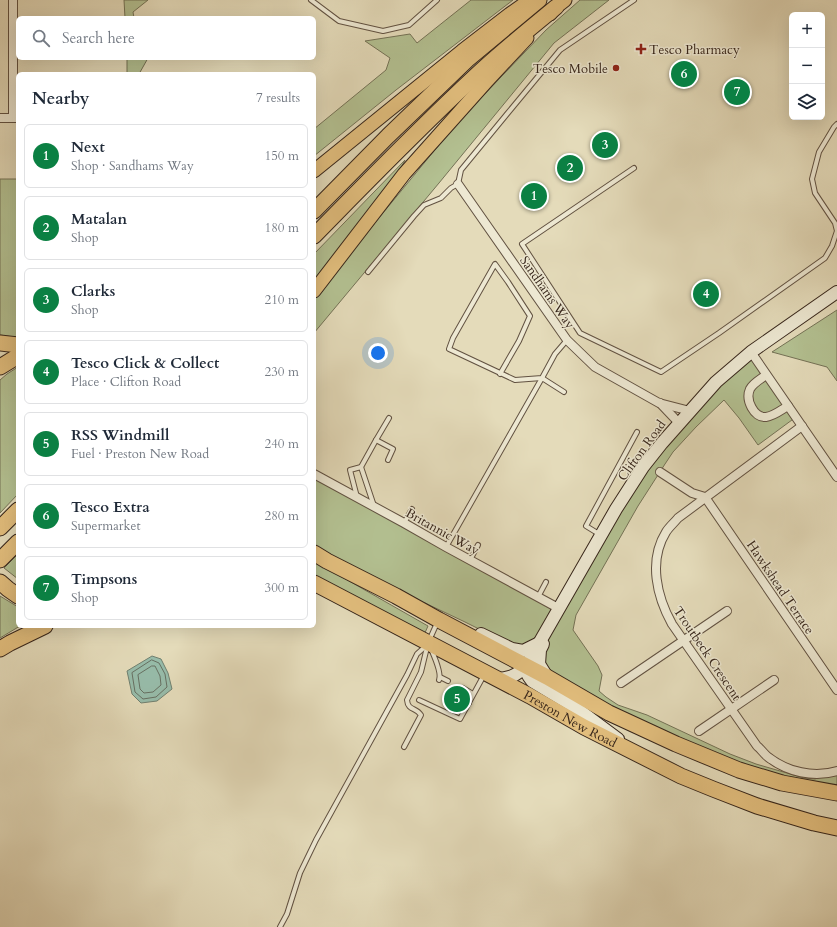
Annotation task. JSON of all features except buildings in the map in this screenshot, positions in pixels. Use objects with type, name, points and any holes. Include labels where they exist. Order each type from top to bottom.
[{"type":"highway","points":[[316,209],[388,136],[467,60],[540,0]]},
{"type":"highway","points":[[316,234],[410,138],[488,64],[561,3]]},
{"type":"highway","points":[[0,343],[16,345]]},
{"type":"highway","points":[[0,367],[16,357]]},
{"type":"highway","points":[[0,528],[16,512]]},
{"type":"highway","points":[[0,560],[16,544]]},
{"type":"highway","name":"Preston New Road","points":[[316,554],[547,677],[609,713],[683,747],[739,770],[782,783],[833,793]]},
{"type":"highway","points":[[0,582],[16,595]]},
{"type":"highway","name":"Preston New Road","points":[[316,584],[530,696],[584,727],[681,776],[757,806],[814,823],[837,828]]},
{"type":"highway","points":[[0,649],[41,628]]},
{"type":"main road","points":[[316,169],[462,51],[530,0]]},
{"type":"main road","points":[[316,288],[404,174],[487,81],[561,3]]},
{"type":"street","points":[[0,118],[16,118],[13,0]]},
{"type":"street","name":"Sandhams Way","points":[[458,184],[567,340],[595,367],[659,402],[690,411]]},
{"type":"street","name":"Clifton Road","points":[[526,666],[616,509],[643,467],[662,443],[716,382],[751,352],[835,292]]},
{"type":"street","points":[[751,352],[837,477]]},
{"type":"street","points":[[766,375],[752,386],[750,390],[748,398],[752,407],[758,414],[765,417],[772,416],[788,406]]},
{"type":"street","name":"Sandhams Way","points":[[659,402],[679,423]]},
{"type":"street","name":"Troutbeck Crescent","points":[[802,426],[678,518],[666,533],[660,547],[656,562],[656,581],[660,600],[672,624],[757,746],[768,757],[781,765],[795,770],[816,774],[837,771]]},
{"type":"street","points":[[660,472],[692,493],[705,497]]},
{"type":"street","name":"Britannic Way","points":[[316,475],[538,596],[559,610]]},
{"type":"street","name":"Hawkshead Terrace","points":[[705,497],[837,690]]},
{"type":"street","points":[[547,677],[539,664],[540,650],[557,622],[559,610]]},
{"type":"street","points":[[621,683],[727,611]]},
{"type":"street","points":[[439,620],[457,623],[512,649],[523,651],[539,643]]},
{"type":"street","points":[[491,676],[506,678],[514,676],[526,666]]},
{"type":"street","points":[[526,666],[528,676],[532,681],[583,712],[641,756]]},
{"type":"street","points":[[699,731],[774,680]]},
{"type":"lane","points":[[311,0],[339,21],[383,31],[409,25],[437,0]]},
{"type":"lane","points":[[368,272],[424,205],[440,198],[458,184],[461,170],[560,50],[634,0]]},
{"type":"lane","points":[[634,168],[522,244],[580,333],[661,372],[826,258],[837,231],[835,223],[815,193],[812,179],[819,152],[837,124]]},
{"type":"lane","points":[[500,374],[519,341],[530,316],[495,264],[452,338],[449,349],[500,374],[515,380],[542,378],[564,392]]},
{"type":"lane","points":[[446,547],[555,354],[567,340]]},
{"type":"lane","points":[[357,498],[350,470],[361,467],[389,418]]},
{"type":"lane","points":[[602,535],[586,526],[637,432]]},
{"type":"lane","points":[[376,440],[393,449],[388,460]]},
{"type":"lane","points":[[361,467],[375,508]]},
{"type":"lane","points":[[404,523],[412,509]]},
{"type":"lane","points":[[470,560],[478,545]]},
{"type":"lane","points":[[538,596],[546,582]]},
{"type":"lane","points":[[404,747],[421,715],[420,712],[407,705],[407,700],[421,672],[428,643],[439,620]]},
{"type":"lane","points":[[428,643],[437,665],[440,679],[448,681]]},
{"type":"lane","points":[[280,927],[287,914],[300,873],[310,853],[417,654],[428,643]]},
{"type":"lane","points":[[419,700],[428,702],[460,719],[473,694],[491,676]]},
{"type":"lane","points":[[463,688],[473,694]]},
{"type":"lane","points":[[458,698],[469,703]]},
{"type":"lane","points":[[453,706],[464,711]]},
{"type":"shaded area","points":[[124,0],[148,0],[133,12],[134,16],[125,16]]},
{"type":"shaded area","points":[[471,0],[513,0],[396,90],[316,154],[316,127],[386,70],[390,58],[365,41],[410,34],[417,43]]},
{"type":"shaded area","points":[[580,0],[609,0],[554,43],[316,331],[316,297],[448,134],[546,30]]},
{"type":"shaded area","points":[[127,60],[147,60],[140,72],[127,72]]},
{"type":"shaded area","points":[[405,160],[400,170],[316,278],[316,252]]},
{"type":"shaded area","points":[[0,179],[16,179],[16,337],[0,335]]},
{"type":"shaded area","points":[[837,310],[837,381],[827,367],[772,352]]},
{"type":"shaded area","points":[[751,352],[796,417],[758,445],[724,400],[696,427],[673,452],[665,464],[638,506],[576,615],[573,630],[598,666],[602,675],[599,691],[618,705],[647,715],[730,754],[756,764],[804,778],[815,779],[837,771],[837,793],[739,770],[547,677],[536,644],[523,651],[425,603],[407,597],[316,554],[316,475],[560,608],[643,467]]},
{"type":"shaded area","points":[[16,368],[16,496],[0,513],[0,380]]},
{"type":"shaded area","points":[[16,556],[16,577],[4,568]]},
{"type":"shaded area","points":[[316,562],[428,626],[424,635],[316,576]]},
{"type":"shaded area","points":[[0,596],[16,606],[17,628],[0,638]]},
{"type":"water","points":[[152,656],[161,659],[168,673],[172,689],[157,701],[141,703],[132,694],[127,671]]},
{"type":"place","name":"Tesco Pharmacy","points":[[641,49]]},
{"type":"place","name":"Tesco Mobile","points":[[616,68]]},
{"type":"place","name":"Tesco Extra","points":[[684,74]]},
{"type":"place","name":"Timpsons","points":[[737,92]]},
{"type":"place","name":"Clarks","points":[[605,145]]},
{"type":"place","name":"Matalan","points":[[570,168]]},
{"type":"place","name":"Next","points":[[534,196]]},
{"type":"place","name":"Tesco Click & Collect","points":[[706,294]]},
{"type":"place","name":"RSS Windmill","points":[[457,699]]}]
